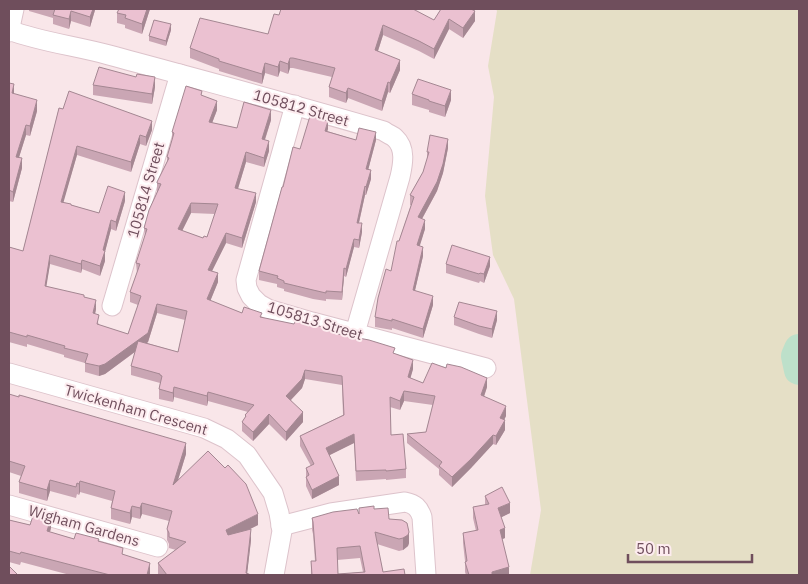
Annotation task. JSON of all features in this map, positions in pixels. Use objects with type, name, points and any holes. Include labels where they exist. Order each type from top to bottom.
[{"type":"street","points":[[9,31],[14,9]]},
{"type":"street","name":"105812 Street","points":[[9,31],[93,50],[295,105],[384,131],[396,139],[404,158],[400,177],[355,333]]},
{"type":"street","name":"105814 Street","points":[[112,306],[180,74]]},
{"type":"street","name":"105813 Street","points":[[295,105],[246,280],[247,288],[252,296],[260,304],[268,308],[312,322],[486,368]]},
{"type":"street","name":"Twickenham Crescent","points":[[9,373],[204,428],[227,439],[247,455],[273,493],[282,531],[274,575]]},
{"type":"street","points":[[281,526],[332,513],[405,502],[413,504],[419,509],[422,517],[426,575]]},
{"type":"street","name":"Wigham Gardens","points":[[9,505],[158,547]]},
{"type":"shaded area","points":[[496,9],[799,9],[799,575],[530,575],[541,510],[514,299],[493,255],[485,196],[494,97],[488,66]]},
{"type":"building","points":[[55,9],[93,9],[90,17],[71,11],[69,19],[53,15]]},
{"type":"building","points":[[119,9],[147,9],[142,24],[125,18],[126,15],[117,13]]},
{"type":"building","points":[[281,9],[413,9],[434,20],[441,9],[471,9],[475,11],[463,28],[449,19],[434,49],[383,25],[375,50],[400,60],[390,83],[388,82],[382,101],[348,88],[346,93],[329,87],[335,68],[290,58],[288,64],[280,61],[278,67],[265,63],[262,74],[219,61],[219,59],[190,48],[200,18],[268,34],[274,14],[279,15]]},
{"type":"building","points":[[154,20],[171,24],[166,41],[149,36]]},
{"type":"building","points":[[99,67],[136,77],[137,74],[155,77],[152,94],[93,85]]},
{"type":"building","points":[[418,79],[451,90],[445,106],[412,94]]},
{"type":"building","points":[[9,83],[14,84],[12,93],[37,100],[30,126],[26,125],[16,157],[22,158],[13,192],[9,190]]},
{"type":"building","points":[[186,86],[202,91],[201,95],[217,101],[209,122],[237,128],[244,102],[271,110],[262,139],[269,141],[264,158],[246,152],[235,188],[256,193],[242,238],[226,233],[208,270],[218,273],[207,299],[242,313],[244,307],[262,313],[260,317],[294,324],[296,320],[338,331],[338,334],[369,340],[395,348],[393,353],[413,360],[408,377],[423,383],[432,363],[446,368],[447,364],[461,367],[487,378],[481,395],[506,406],[500,418],[505,420],[496,436],[493,435],[452,477],[439,466],[442,462],[407,434],[426,432],[435,396],[404,391],[400,401],[390,397],[391,435],[403,434],[406,469],[356,471],[354,434],[326,448],[339,476],[312,490],[306,477],[309,475],[306,468],[314,464],[300,436],[344,415],[342,376],[305,370],[302,379],[286,396],[303,412],[286,432],[269,414],[253,432],[242,422],[245,415],[254,405],[208,392],[207,396],[174,387],[173,393],[159,389],[162,376],[160,374],[131,366],[138,341],[178,352],[187,311],[157,304],[148,333],[105,364],[99,366],[85,363],[88,354],[27,335],[27,337],[9,332],[9,247],[23,251],[59,108],[63,109],[69,91],[152,121],[146,137],[140,135],[131,162],[77,146],[61,202],[99,213],[108,186],[125,192],[116,222],[111,220],[100,266],[82,260],[81,264],[50,255],[45,286],[84,295],[84,297],[96,300],[93,313],[99,315],[97,324],[128,334],[141,296],[130,292],[140,264],[136,263],[147,229],[144,228],[149,210],[161,184],[157,182],[169,158],[167,157],[174,133],[172,132]],"holes":[[[191,203],[218,204],[207,237],[204,236],[203,238],[178,229]]]},
{"type":"building","points":[[310,116],[328,121],[325,131],[356,140],[359,128],[376,132],[366,169],[371,170],[365,186],[357,223],[362,223],[359,240],[354,239],[346,269],[344,268],[342,292],[326,291],[326,293],[284,283],[284,281],[277,278],[278,276],[259,271],[293,147],[300,149]]},
{"type":"building","points":[[430,135],[448,139],[437,182],[418,217],[425,220],[417,245],[423,247],[413,290],[433,296],[423,329],[392,319],[392,321],[375,317],[386,269],[391,271],[397,241],[399,241],[414,197],[410,195],[423,172],[429,152],[427,152]]},
{"type":"building","points":[[452,245],[490,257],[484,274],[446,264]]},
{"type":"building","points":[[459,302],[497,311],[492,329],[454,317]]},
{"type":"building","points":[[9,394],[19,397],[19,395],[23,396],[186,443],[173,485],[208,451],[225,468],[228,465],[246,484],[258,514],[226,530],[228,535],[251,529],[246,573],[251,575],[167,575],[158,563],[186,542],[169,537],[167,529],[172,511],[142,503],[140,508],[132,506],[130,513],[111,508],[115,491],[80,481],[76,487],[50,480],[47,490],[19,482],[25,466],[9,461]]},
{"type":"building","points":[[502,487],[510,503],[498,508],[505,528],[500,530],[509,567],[492,572],[492,575],[469,575],[465,562],[467,561],[463,533],[478,530],[473,507],[489,504],[485,496]]},
{"type":"building","points":[[374,506],[374,509],[388,508],[389,519],[402,520],[407,523],[409,532],[403,538],[399,539],[375,532],[383,572],[404,569],[405,575],[312,575],[311,561],[316,561],[312,518],[333,512],[357,509],[359,514],[359,508]],"holes":[[[360,546],[365,572],[338,574],[337,548]]]},
{"type":"building","points":[[34,513],[51,518],[47,531],[74,539],[76,533],[123,548],[122,554],[150,563],[147,575],[110,575],[21,552],[20,554],[9,551],[9,520],[30,525]]},
{"type":"building","points":[[9,566],[18,575],[9,575]]},
{"type":"waterway","points":[[799,349],[796,356],[799,370]]}]
